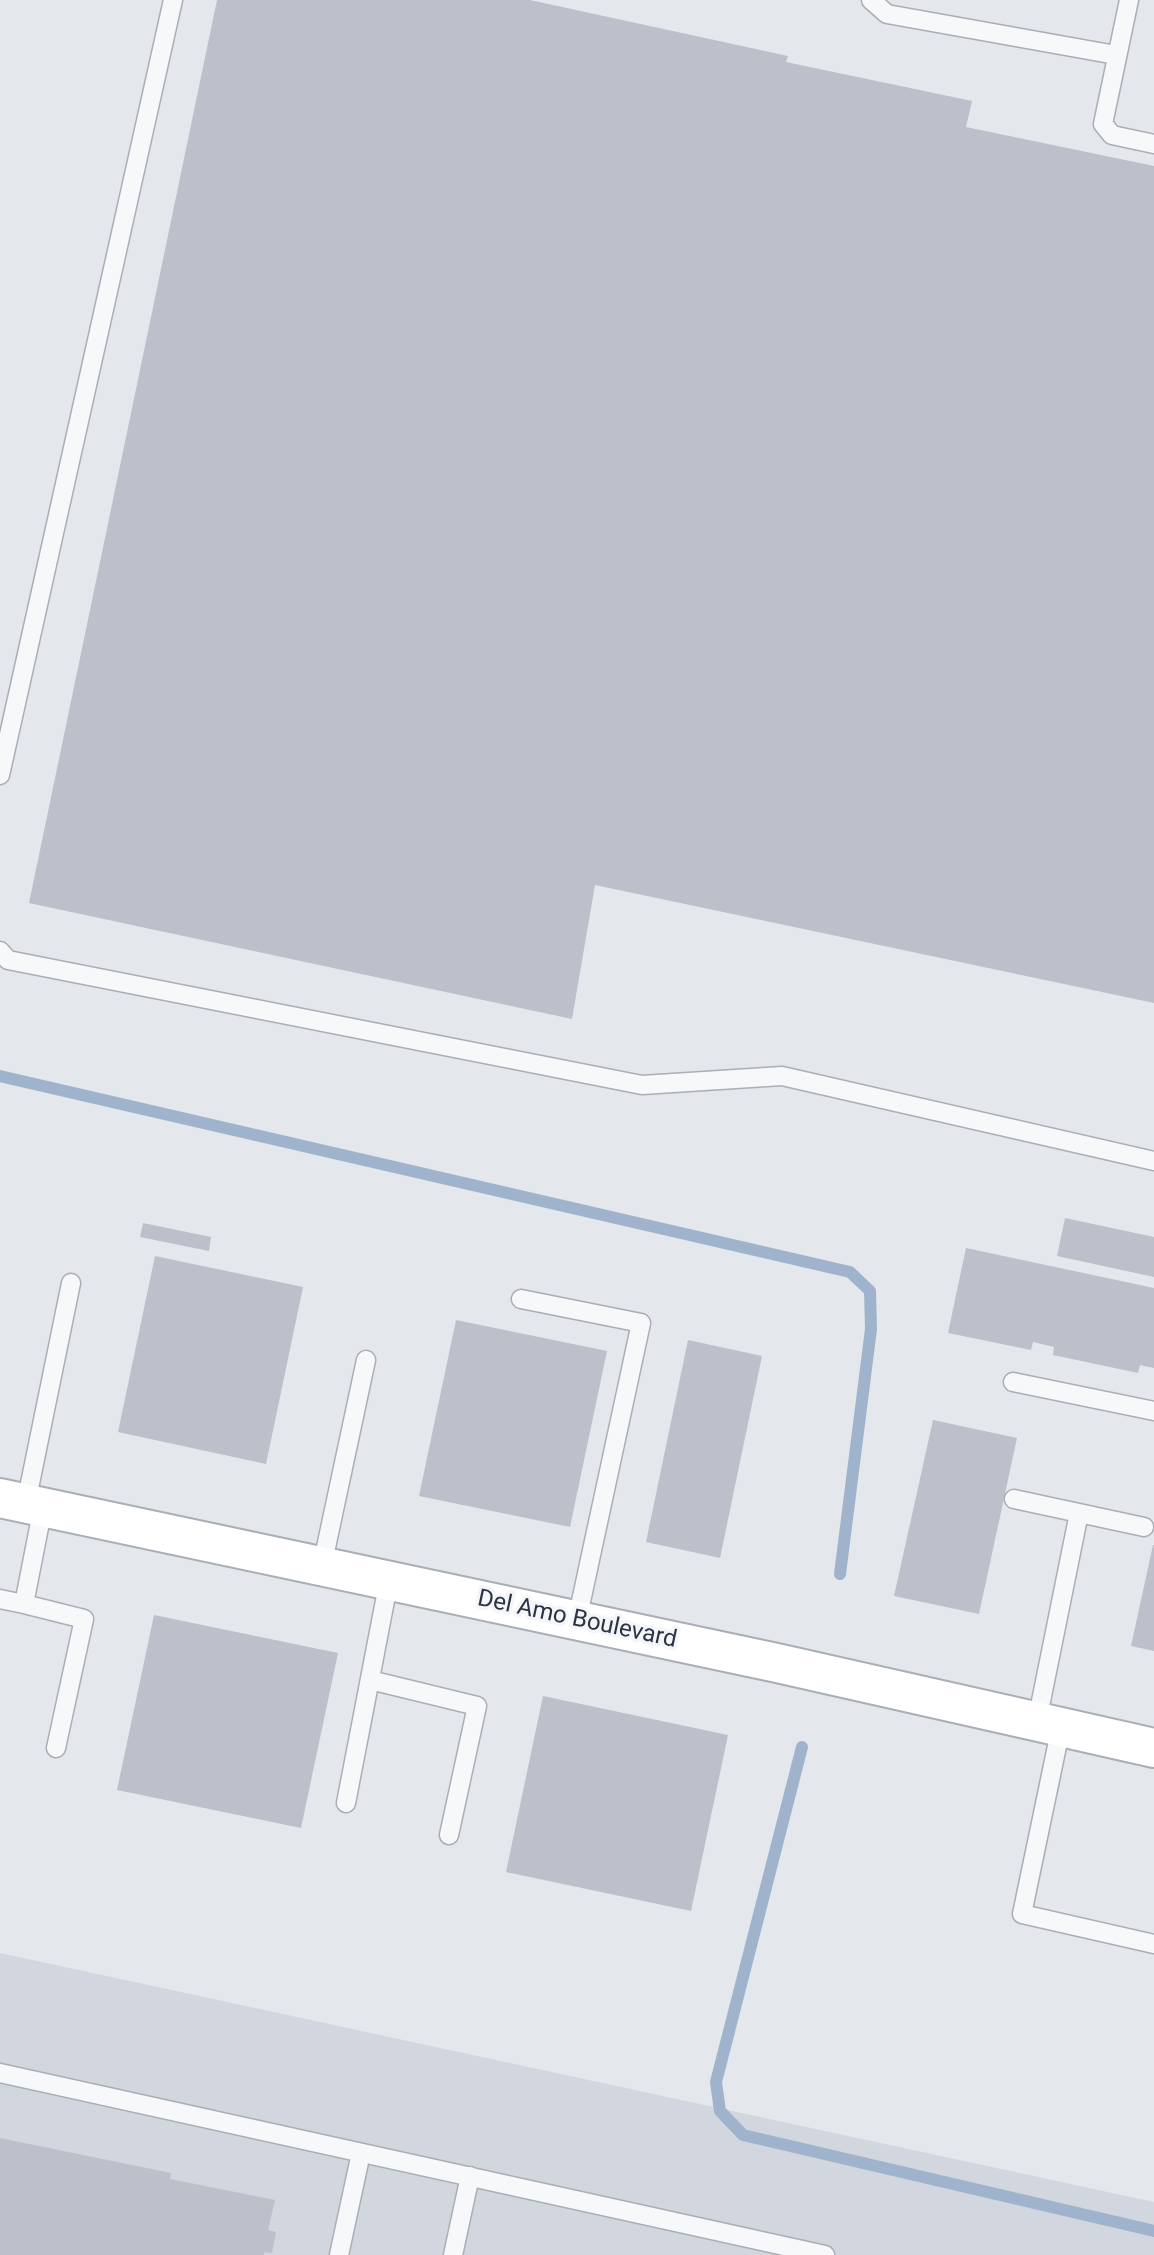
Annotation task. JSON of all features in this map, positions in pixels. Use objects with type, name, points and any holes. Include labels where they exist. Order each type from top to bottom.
[{"type":"main road","name":"Del Amo Boulevard","points":[[23,1502],[777,1663],[1154,1748]]},
{"type":"lane","points":[[0,775],[173,0]]},
{"type":"lane","points":[[871,0],[887,14],[1116,55]]},
{"type":"lane","points":[[1129,0],[1103,124],[1112,135],[1154,144]]},
{"type":"lane","points":[[0,951],[8,960],[642,1085],[782,1076],[1154,1161]]},
{"type":"lane","points":[[24,1604],[23,1502],[71,1283]]},
{"type":"lane","points":[[521,1298],[641,1323],[577,1620]]},
{"type":"lane","points":[[322,1566],[366,1360]]},
{"type":"lane","points":[[1013,1382],[1154,1411]]},
{"type":"lane","points":[[1014,1499],[1144,1527]]},
{"type":"lane","points":[[1079,1513],[1023,1914],[1154,1944]]},
{"type":"lane","points":[[346,1803],[389,1580]]},
{"type":"lane","points":[[0,1599],[84,1619],[56,1748]]},
{"type":"lane","points":[[370,1681],[477,1706],[449,1835]]},
{"type":"lane","points":[[0,2073],[825,2255]]},
{"type":"lane","points":[[339,2255],[361,2153]]},
{"type":"lane","points":[[453,2255],[470,2176]]},
{"type":"shaded area","points":[[0,1953],[1154,2202],[1154,2255],[0,2255]]},
{"type":"building","points":[[217,0],[530,0],[788,56],[786,62],[972,101],[966,127],[1154,166],[1154,1003],[595,885],[572,1019],[29,903]]},
{"type":"building","points":[[1065,1218],[1154,1237],[1154,1277],[1057,1256]]},
{"type":"building","points":[[143,1223],[211,1237],[209,1251],[140,1237]]},
{"type":"building","points":[[966,1248],[1154,1288],[1154,1368],[1140,1365],[1138,1373],[1053,1355],[1054,1347],[1033,1342],[1031,1350],[948,1333]]},
{"type":"building","points":[[155,1256],[303,1287],[266,1464],[118,1432]]},
{"type":"building","points":[[456,1320],[607,1351],[570,1527],[419,1496]]},
{"type":"building","points":[[688,1340],[762,1356],[720,1558],[646,1542]]},
{"type":"building","points":[[933,1420],[1017,1438],[979,1614],[894,1596]]},
{"type":"building","points":[[1154,1545],[1154,1651],[1131,1646]]},
{"type":"building","points":[[154,1615],[338,1653],[301,1828],[117,1790]]},
{"type":"building","points":[[543,1696],[728,1735],[691,1911],[506,1872]]},
{"type":"building","points":[[0,2138],[171,2173],[170,2179],[275,2200],[268,2230],[276,2232],[272,2253],[0,2255]]},
{"type":"waterway","points":[[0,1076],[850,1272],[870,1291],[871,1329],[840,1574]]},
{"type":"waterway","points":[[802,1747],[716,2082],[720,2111],[743,2135],[1154,2231]]}]
